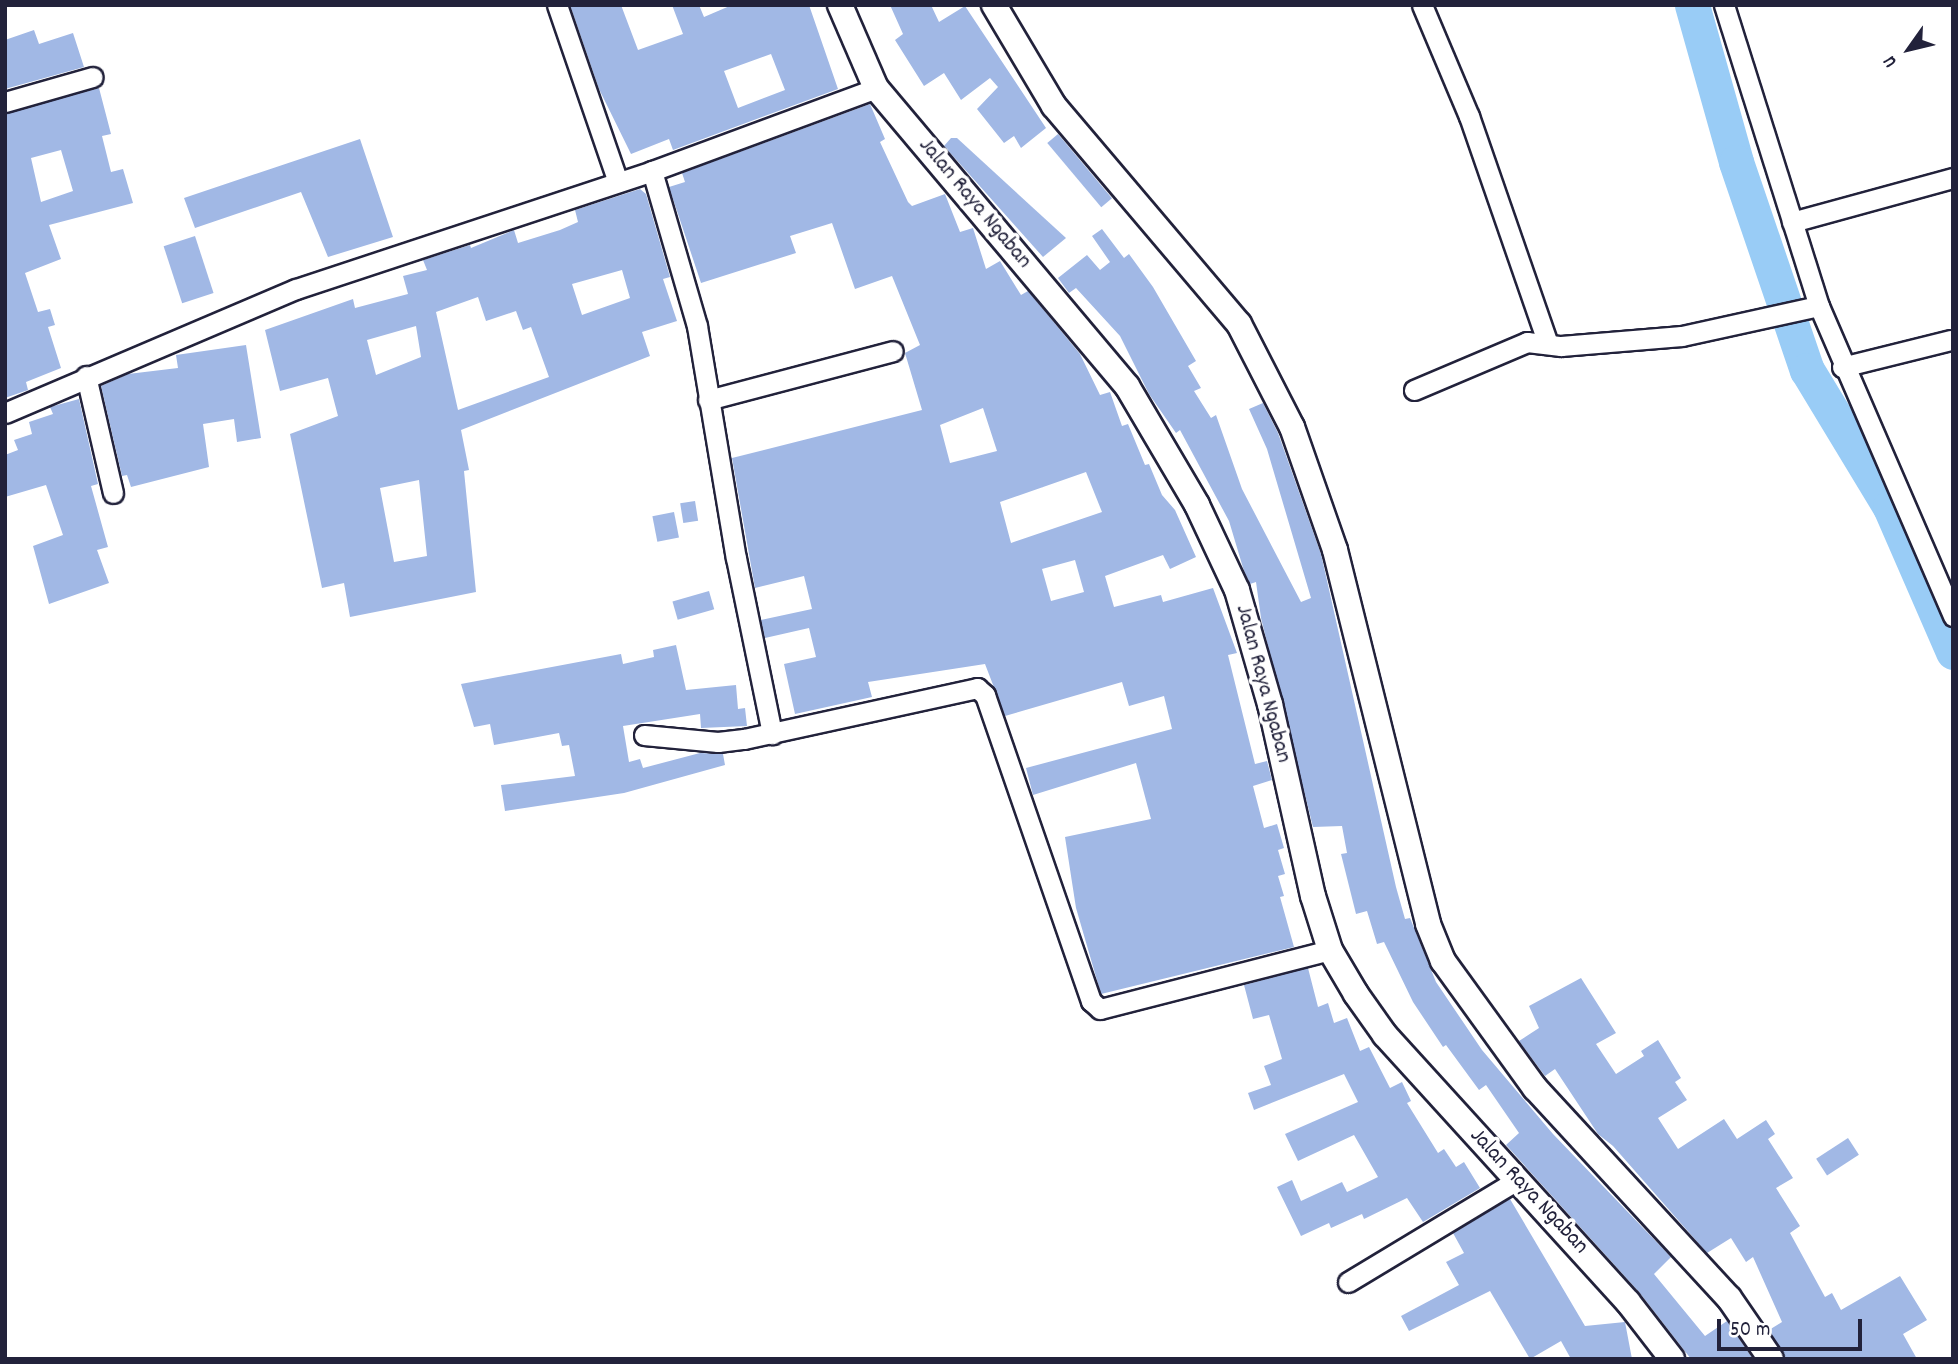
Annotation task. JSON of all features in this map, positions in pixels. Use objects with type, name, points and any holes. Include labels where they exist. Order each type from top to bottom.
[{"type":"street","points":[[557,5],[618,182]]},
{"type":"street","name":"Jalan Raya Ngaban","points":[[840,5],[876,88],[1127,386],[1197,505],[1237,590],[1255,648],[1313,896],[1330,950],[1385,1035],[1628,1302],[1672,1359]]},
{"type":"street","points":[[994,5],[1054,106],[1239,324],[1292,427],[1335,550],[1428,924],[1443,961],[1535,1088],[1729,1298],[1771,1359]]},
{"type":"street","points":[[1422,5],[1469,116],[1548,344]]},
{"type":"street","points":[[1724,5],[1819,306],[1842,367],[1953,616]]},
{"type":"street","points":[[5,102],[93,77]]},
{"type":"street","points":[[5,413],[86,376],[296,289],[652,172],[876,88]]},
{"type":"street","points":[[652,172],[697,326],[708,400],[772,734]]},
{"type":"street","points":[[1792,222],[1953,178]]},
{"type":"street","points":[[1414,390],[1518,344],[1682,336],[1743,325],[1819,306]]},
{"type":"street","points":[[1842,367],[1951,340]]},
{"type":"street","points":[[708,400],[893,351]]},
{"type":"street","points":[[86,376],[113,493]]},
{"type":"street","points":[[644,735],[718,742],[772,734],[977,688],[985,695],[1091,1001],[1100,1009],[1330,950]]},
{"type":"street","points":[[1348,1282],[1517,1180]]},
{"type":"building","points":[[570,5],[621,5],[638,50],[683,34],[672,5],[699,5],[704,17],[732,5],[809,5],[838,89],[673,150],[669,139],[631,154],[599,89]],"holes":[[[771,54],[785,90],[738,108],[724,71]]]},
{"type":"building","points":[[890,5],[931,5],[939,22],[965,6],[1046,128],[1021,148],[1014,136],[1004,143],[977,109],[998,87],[990,78],[961,100],[944,73],[924,86],[895,40],[903,34]]},
{"type":"building","points":[[34,30],[39,44],[73,33],[84,67],[5,89],[5,40]]},
{"type":"building","points":[[99,88],[111,134],[102,136],[111,172],[123,169],[133,203],[49,225],[61,259],[25,273],[38,312],[50,309],[55,325],[48,327],[61,368],[26,382],[28,390],[5,398],[5,114]],"holes":[[[61,150],[73,191],[41,202],[31,158]]]},
{"type":"building","points":[[870,104],[885,139],[880,142],[908,202],[912,206],[945,194],[960,232],[973,228],[986,269],[1000,261],[1021,295],[1028,291],[1080,354],[1100,395],[1110,392],[1122,426],[1128,424],[1145,465],[1149,464],[1162,495],[1175,510],[1196,557],[1170,569],[1163,555],[1105,576],[1114,607],[1161,595],[1163,602],[1213,588],[1237,653],[1228,655],[1255,764],[1267,761],[1272,780],[1253,786],[1264,828],[1277,824],[1284,848],[1278,850],[1285,874],[1278,876],[1284,896],[1280,897],[1294,947],[1101,994],[1076,908],[1065,837],[1151,819],[1136,763],[1033,795],[1026,768],[1172,729],[1164,696],[1129,706],[1122,682],[1005,716],[985,664],[868,682],[872,697],[795,714],[784,664],[816,657],[809,628],[765,638],[761,620],[812,609],[804,576],[755,588],[732,458],[922,410],[905,353],[920,345],[892,276],[855,289],[832,223],[790,236],[796,253],[701,283],[669,187],[685,182],[682,173]],"holes":[[[983,408],[997,451],[950,463],[940,425]],[[1086,472],[1102,512],[1011,543],[1000,502]],[[1075,560],[1084,592],[1051,601],[1042,569]]]},
{"type":"building","points":[[1058,134],[1112,198],[1101,207],[1047,143]]},
{"type":"building","points":[[951,138],[957,138],[1066,238],[1043,257],[944,146]]},
{"type":"building","points":[[360,139],[393,237],[328,257],[301,192],[195,228],[184,198]]},
{"type":"building","points":[[640,189],[646,194],[670,277],[663,279],[677,321],[642,332],[650,356],[461,430],[469,470],[464,471],[476,592],[350,617],[344,583],[322,588],[290,434],[338,416],[328,378],[280,391],[265,330],[353,299],[355,308],[408,294],[403,276],[427,270],[423,260],[470,245],[471,248],[514,230],[518,243],[560,230],[578,222],[575,210]],"holes":[[[622,270],[630,298],[582,315],[572,284]],[[478,297],[486,321],[516,311],[523,330],[531,327],[549,377],[458,410],[436,312]],[[416,326],[421,357],[376,375],[367,340]],[[419,480],[427,556],[394,562],[380,488]]]},
{"type":"building","points":[[1102,229],[1124,258],[1129,254],[1153,287],[1196,361],[1188,366],[1201,388],[1194,391],[1211,418],[1216,415],[1242,489],[1301,602],[1311,598],[1267,449],[1249,409],[1263,403],[1278,433],[1321,554],[1405,919],[1410,918],[1436,982],[1482,1050],[1553,1134],[1671,1257],[1654,1274],[1705,1336],[1727,1321],[1753,1359],[1691,1359],[1639,1292],[1506,1145],[1519,1133],[1486,1085],[1479,1090],[1446,1045],[1443,1047],[1413,1002],[1384,942],[1377,944],[1367,911],[1356,914],[1341,854],[1347,853],[1342,826],[1313,827],[1261,618],[1256,582],[1250,584],[1244,571],[1229,521],[1180,430],[1176,433],[1149,394],[1120,336],[1076,288],[1069,293],[1058,278],[1087,255],[1100,270],[1110,262],[1092,236]]},
{"type":"building","points":[[195,236],[214,293],[182,303],[164,246]]},
{"type":"building","points":[[246,345],[261,438],[237,442],[234,419],[203,424],[209,467],[131,487],[127,475],[122,476],[101,386],[128,374],[178,368],[176,355]]},
{"type":"building","points":[[79,399],[98,484],[91,486],[108,547],[97,550],[109,583],[49,604],[33,546],[63,535],[46,485],[5,497],[5,455],[18,450],[14,440],[32,434],[29,422],[53,414],[50,407]]},
{"type":"building","points":[[695,501],[698,521],[683,523],[680,503]]},
{"type":"building","points":[[674,512],[679,538],[657,542],[652,516]]},
{"type":"building","points":[[709,591],[714,609],[678,620],[672,601]]},
{"type":"building","points":[[676,645],[686,690],[736,685],[738,709],[745,708],[747,726],[701,728],[700,714],[623,726],[629,762],[640,759],[643,768],[700,753],[723,754],[725,765],[624,793],[505,811],[501,785],[575,776],[569,745],[562,746],[559,733],[494,745],[490,724],[474,727],[461,684],[621,654],[623,664],[654,657],[653,650]]},
{"type":"building","points":[[1308,968],[1318,1007],[1328,1003],[1334,1023],[1347,1018],[1360,1051],[1369,1047],[1390,1088],[1402,1082],[1411,1101],[1407,1103],[1438,1153],[1444,1149],[1456,1167],[1464,1162],[1480,1188],[1423,1222],[1407,1198],[1364,1219],[1362,1214],[1331,1228],[1329,1223],[1301,1236],[1277,1187],[1292,1180],[1301,1201],[1342,1182],[1347,1192],[1378,1177],[1354,1135],[1298,1161],[1285,1134],[1358,1102],[1344,1074],[1254,1110],[1248,1093],[1271,1085],[1264,1066],[1282,1059],[1269,1015],[1253,1019],[1244,985]]},
{"type":"building","points":[[1581,978],[1616,1033],[1596,1044],[1616,1074],[1644,1056],[1641,1051],[1658,1040],[1681,1078],[1675,1082],[1687,1100],[1658,1118],[1678,1149],[1724,1119],[1737,1139],[1766,1120],[1775,1134],[1768,1139],[1793,1178],[1776,1188],[1800,1226],[1790,1233],[1825,1297],[1832,1293],[1841,1310],[1900,1276],[1927,1320],[1903,1334],[1917,1359],[1786,1359],[1769,1330],[1782,1322],[1753,1257],[1746,1262],[1731,1238],[1707,1253],[1613,1146],[1598,1134],[1555,1069],[1545,1076],[1519,1041],[1539,1028],[1529,1006]]},
{"type":"building","points":[[1848,1138],[1859,1155],[1827,1175],[1816,1159]]},
{"type":"building","points":[[1510,1199],[1585,1326],[1625,1322],[1632,1359],[1571,1359],[1561,1341],[1530,1359],[1490,1291],[1409,1331],[1401,1316],[1459,1285],[1446,1262],[1464,1253],[1453,1233]]},
{"type":"waterway","points":[[1692,5],[1736,162],[1807,370],[1890,507],[1953,652]]}]
